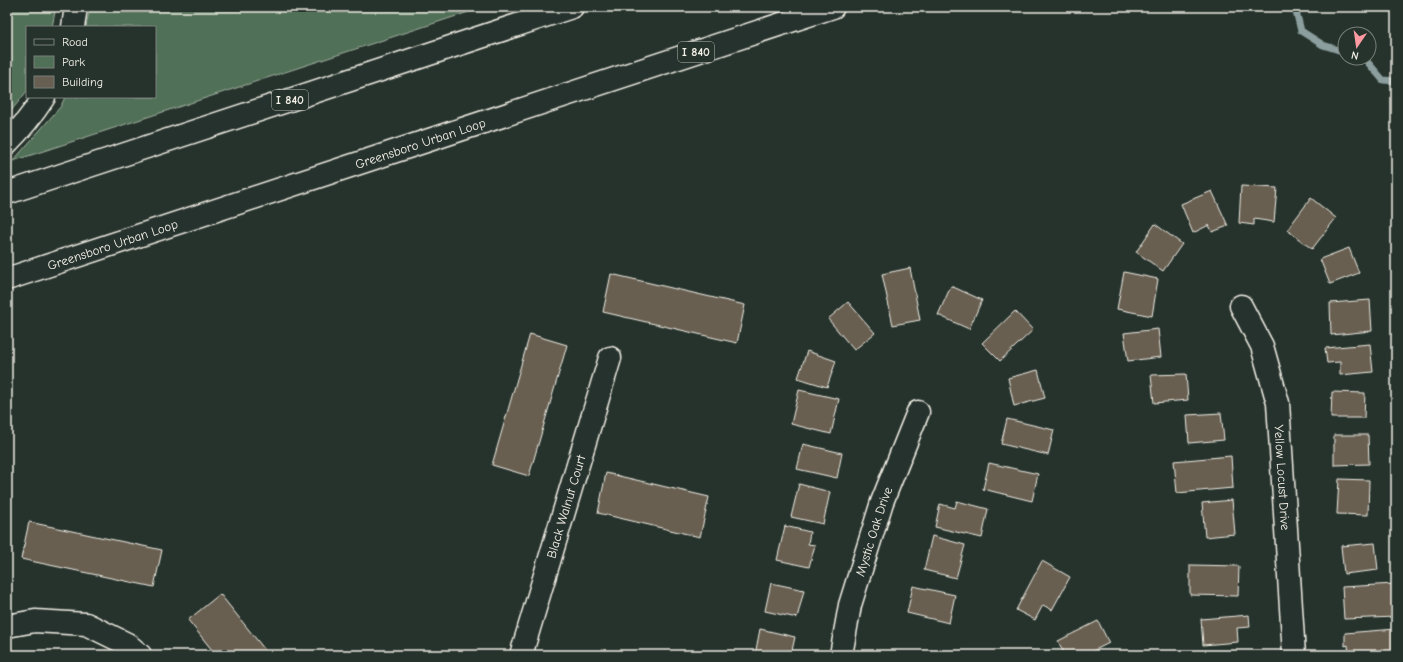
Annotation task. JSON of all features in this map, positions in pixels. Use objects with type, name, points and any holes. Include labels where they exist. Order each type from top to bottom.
[{"type":"main road","points":[[73,26],[76,7]]},
{"type":"main road","name":"I 840","points":[[7,193],[572,7]]},
{"type":"main road","name":"Greensboro Urban Loop","points":[[7,279],[833,7]]},
{"type":"main road","points":[[7,143],[35,112],[43,98]]},
{"type":"main road","name":"Yellow Locust Drive","points":[[1241,306],[1262,346],[1278,403],[1294,655]]},
{"type":"main road","name":"Black Walnut Court","points":[[521,655],[610,358]]},
{"type":"main road","name":"Mystic Oak Drive","points":[[841,655],[850,605],[882,502],[918,412]]},
{"type":"main road","points":[[7,626],[35,621],[86,624],[127,644],[140,655]]},
{"type":"green space","points":[[7,7],[56,7],[52,26],[26,26],[26,92],[7,116]]},
{"type":"green space","points":[[90,7],[484,7],[13,161],[61,106],[65,98],[156,98],[156,26],[86,26]]},
{"type":"building","points":[[1241,186],[1277,188],[1274,222],[1254,219],[1254,225],[1239,223]]},
{"type":"building","points":[[1212,191],[1228,226],[1212,232],[1209,225],[1193,233],[1181,204]]},
{"type":"building","points":[[1311,198],[1336,218],[1312,249],[1287,230]]},
{"type":"building","points":[[1155,224],[1182,244],[1163,271],[1136,252]]},
{"type":"building","points":[[1349,248],[1359,273],[1330,284],[1320,259]]},
{"type":"building","points":[[910,268],[920,320],[893,325],[882,274]]},
{"type":"building","points":[[1124,272],[1158,279],[1152,316],[1117,309]]},
{"type":"building","points":[[611,274],[745,305],[737,343],[603,312]]},
{"type":"building","points":[[951,286],[982,300],[969,329],[938,315]]},
{"type":"building","points":[[1370,300],[1372,331],[1331,335],[1330,303]]},
{"type":"building","points":[[848,302],[875,333],[854,350],[828,319]]},
{"type":"building","points":[[1015,311],[1033,330],[1000,361],[982,343]]},
{"type":"building","points":[[1158,329],[1161,357],[1128,361],[1124,333]]},
{"type":"building","points":[[530,334],[567,345],[529,476],[492,465]]},
{"type":"building","points":[[1370,344],[1373,372],[1340,375],[1340,362],[1327,363],[1325,348]]},
{"type":"building","points":[[807,351],[836,361],[827,387],[798,378]]},
{"type":"building","points":[[1038,370],[1045,398],[1014,406],[1008,378]]},
{"type":"building","points":[[1186,374],[1188,400],[1154,403],[1151,375]]},
{"type":"building","points":[[799,390],[839,399],[831,434],[791,424]]},
{"type":"building","points":[[1332,392],[1365,393],[1364,418],[1331,418]]},
{"type":"building","points":[[1221,413],[1224,440],[1189,443],[1187,415]]},
{"type":"building","points":[[1007,419],[1054,430],[1048,455],[1001,444]]},
{"type":"building","points":[[1334,435],[1368,435],[1369,464],[1334,465]]},
{"type":"building","points":[[803,444],[842,453],[837,478],[797,469]]},
{"type":"building","points":[[1231,456],[1233,488],[1177,493],[1174,461]]},
{"type":"building","points":[[989,463],[1038,474],[1032,501],[983,489]]},
{"type":"building","points":[[606,473],[709,497],[700,537],[598,513]]},
{"type":"building","points":[[1339,479],[1369,480],[1368,515],[1337,514]]},
{"type":"building","points":[[799,484],[830,492],[823,524],[791,517]]},
{"type":"building","points":[[1232,500],[1235,534],[1205,537],[1202,503]]},
{"type":"building","points":[[957,501],[988,509],[982,538],[935,527],[940,504],[955,508]]},
{"type":"building","points":[[29,522],[162,550],[154,587],[21,559]]},
{"type":"building","points":[[785,526],[810,532],[808,544],[815,545],[809,567],[777,560]]},
{"type":"building","points":[[932,536],[965,545],[956,578],[924,570]]},
{"type":"building","points":[[1375,543],[1378,570],[1344,574],[1341,546]]},
{"type":"building","points":[[1042,561],[1070,577],[1052,610],[1043,605],[1035,620],[1016,610]]},
{"type":"building","points":[[1190,565],[1239,566],[1238,596],[1190,595]]},
{"type":"building","points":[[771,583],[804,590],[797,618],[765,611]]},
{"type":"building","points":[[1395,584],[1396,617],[1344,619],[1342,587]]},
{"type":"building","points":[[913,586],[955,595],[949,623],[907,613]]},
{"type":"building","points":[[220,594],[269,655],[216,655],[188,620]]},
{"type":"building","points":[[1249,615],[1250,627],[1237,628],[1238,642],[1203,645],[1201,619]]},
{"type":"building","points":[[1098,621],[1109,643],[1085,655],[1065,655],[1058,641]]},
{"type":"building","points":[[760,629],[795,637],[791,655],[755,655]]},
{"type":"building","points":[[1396,629],[1396,655],[1349,655],[1348,645],[1345,646],[1345,633]]},
{"type":"waterway","points":[[1295,7],[1301,31],[1323,45],[1337,49]]},
{"type":"waterway","points":[[1371,66],[1383,80],[1396,81]]}]
